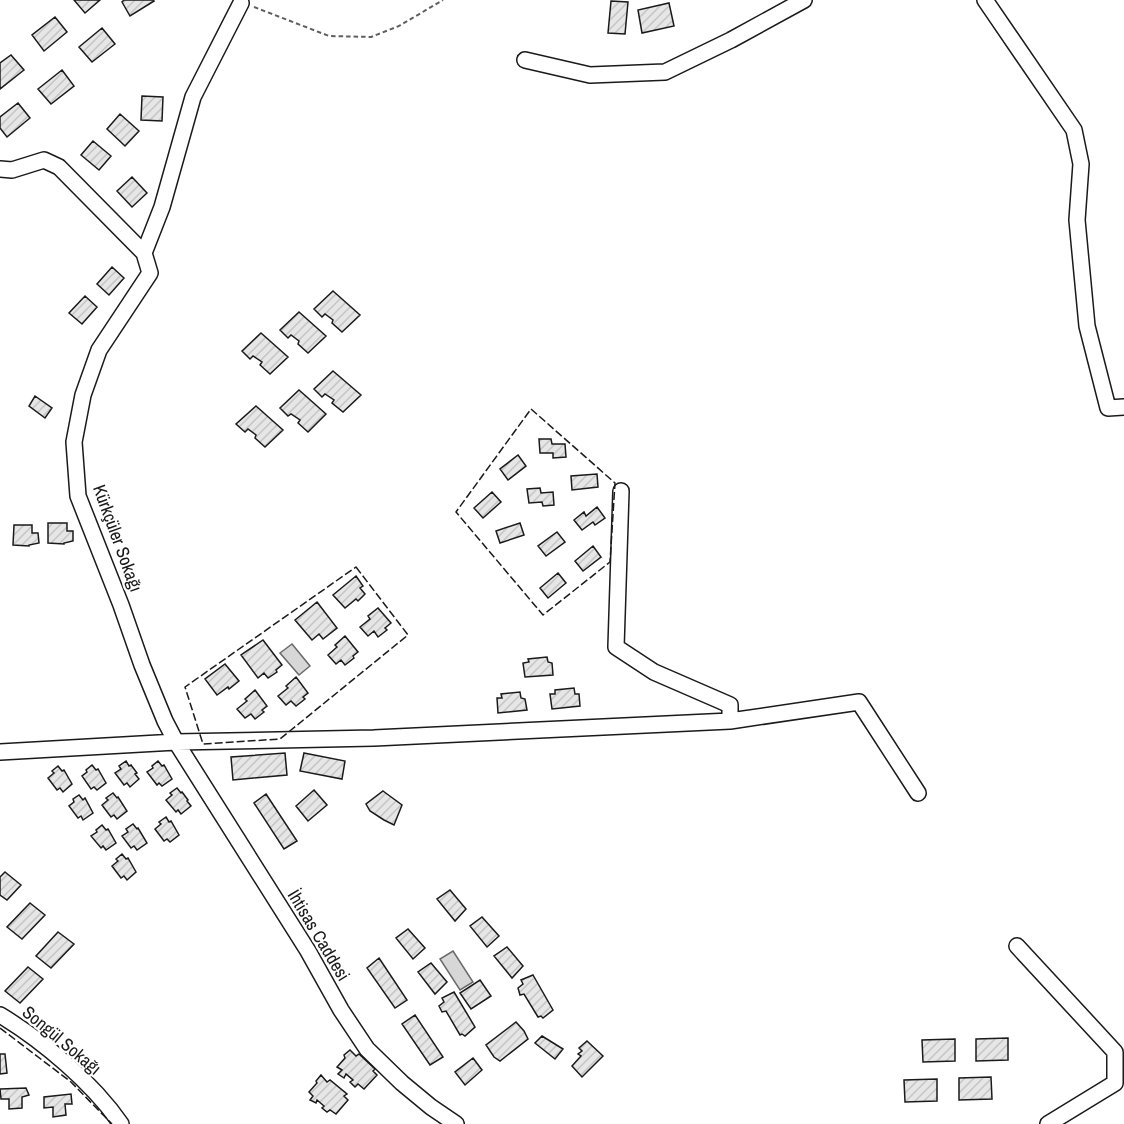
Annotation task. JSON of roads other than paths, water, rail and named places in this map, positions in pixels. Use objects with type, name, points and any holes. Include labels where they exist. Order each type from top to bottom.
[{"type":"street","points":[[525,60],[590,75],[665,72],[731,40],[804,0]]},
{"type":"street","points":[[985,0],[1074,130],[1081,164],[1077,219],[1087,326],[1108,408],[1124,407]]},
{"type":"street","points":[[0,169],[12,170],[44,160],[59,167],[144,253],[162,207],[193,97],[241,3]]},
{"type":"street","name":"Kürkçüler Sokağı","points":[[144,253],[150,273],[99,350],[83,394],[74,442],[78,496],[146,674],[176,742]]},
{"type":"street","points":[[621,491],[616,647],[654,672],[730,705],[730,721]]},
{"type":"street","points":[[0,752],[176,742],[374,738],[730,721],[859,702],[918,793]]},
{"type":"street","name":"İhtisas Caddesi","points":[[176,742],[367,1049],[430,1107],[456,1124]]},
{"type":"street","points":[[1017,945],[1114,1052],[1115,1083],[1048,1124]]},
{"type":"street","name":"Songül Sokağı","points":[[0,1015],[79,1075],[121,1124]]}]
